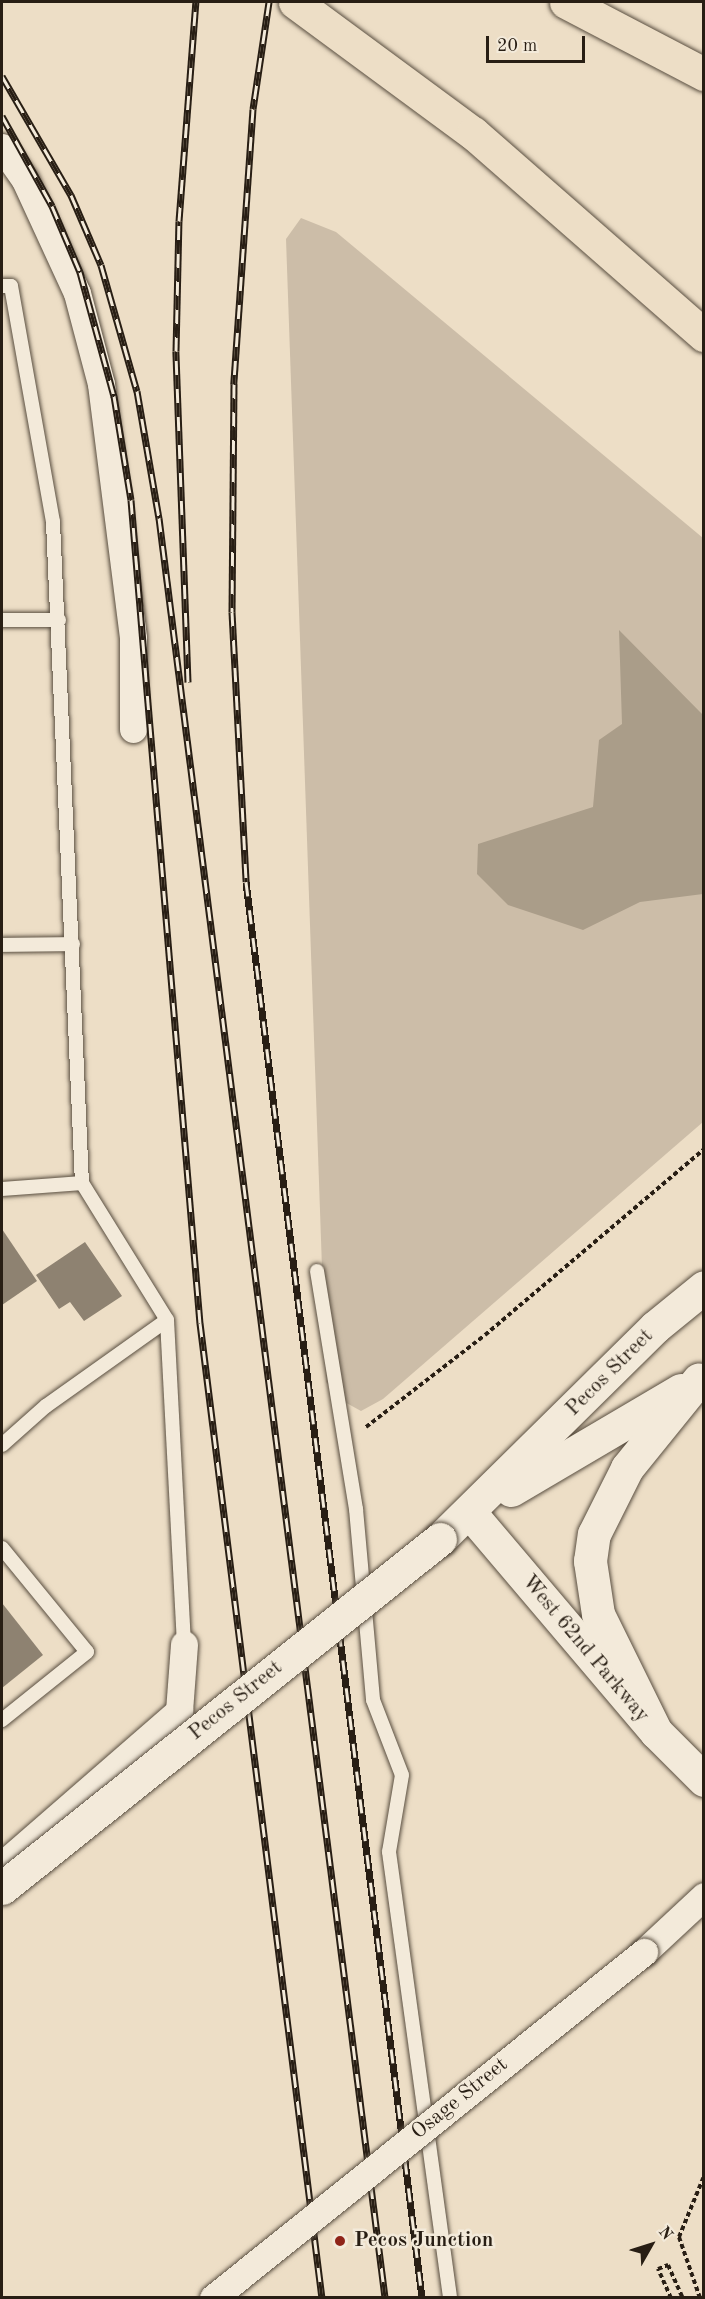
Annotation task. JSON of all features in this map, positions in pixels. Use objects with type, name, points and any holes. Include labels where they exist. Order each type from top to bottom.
[{"type":"highway","points":[[295,2],[473,133],[704,335]]},
{"type":"highway","points":[[566,2],[704,74]]},
{"type":"main road","name":"Pecos Street","points":[[2,1888],[471,1514],[656,1327],[704,1287]]},
{"type":"main road","name":"Pecos Street","points":[[471,1514],[701,1377]]},
{"type":"main road","points":[[656,1732],[598,1614],[590,1561],[594,1534],[627,1468],[701,1377]]},
{"type":"main road","name":"West 62nd Parkway","points":[[471,1514],[656,1732],[704,1780]]},
{"type":"street","points":[[2,147],[26,180],[77,293],[101,384],[134,638],[133,729]]},
{"type":"street","points":[[2,1865],[179,1711],[184,1644]]},
{"type":"street","name":"Osage Street","points":[[213,2298],[644,1952],[704,1896]]},
{"type":"lane","points":[[2,286],[11,286],[53,522],[82,1183],[167,1320],[184,1644]]},
{"type":"lane","points":[[2,620],[58,620]]},
{"type":"lane","points":[[2,945],[73,944]]},
{"type":"lane","points":[[2,1189],[82,1183]]},
{"type":"lane","points":[[317,1271],[345,1442],[373,1700],[402,1775],[390,1852],[450,2298]]},
{"type":"lane","points":[[2,1445],[46,1406],[167,1320]]},
{"type":"lane","points":[[2,1548],[87,1652],[2,1720]]},
{"type":"path","points":[[345,1442],[485,1335],[704,1149]]},
{"type":"path","points":[[698,2297],[679,2237],[704,2176]]},
{"type":"path","points":[[671,2298],[658,2269],[668,2265],[683,2298]]},
{"type":"shaded area","points":[[301,218],[336,232],[703,538],[703,1122],[383,1399],[361,1411],[341,1400],[326,1382],[286,239]]},
{"type":"shaded area","points":[[619,630],[703,715],[703,894],[640,902],[583,930],[508,905],[477,874],[478,844],[593,807],[599,740],[622,724]]},
{"type":"building","points":[[2,1229],[37,1281],[2,1305]]},
{"type":"building","points":[[85,1242],[122,1296],[84,1321],[70,1302],[59,1309],[36,1275]]},
{"type":"building","points":[[2,1603],[43,1655],[2,1688]]},
{"type":"railway","points":[[188,682],[176,351],[179,221],[196,2]]},
{"type":"railway","points":[[269,2],[253,109],[234,384],[232,612],[246,882],[422,2298]]},
{"type":"railway","points":[[2,76],[71,195],[101,265],[137,391],[159,518],[385,2298]]},
{"type":"railway","points":[[2,116],[52,206],[80,272],[114,396],[131,500],[200,1323],[322,2298]]},
{"type":"place","name":"Pecos Junction","points":[[340,2241]]}]
